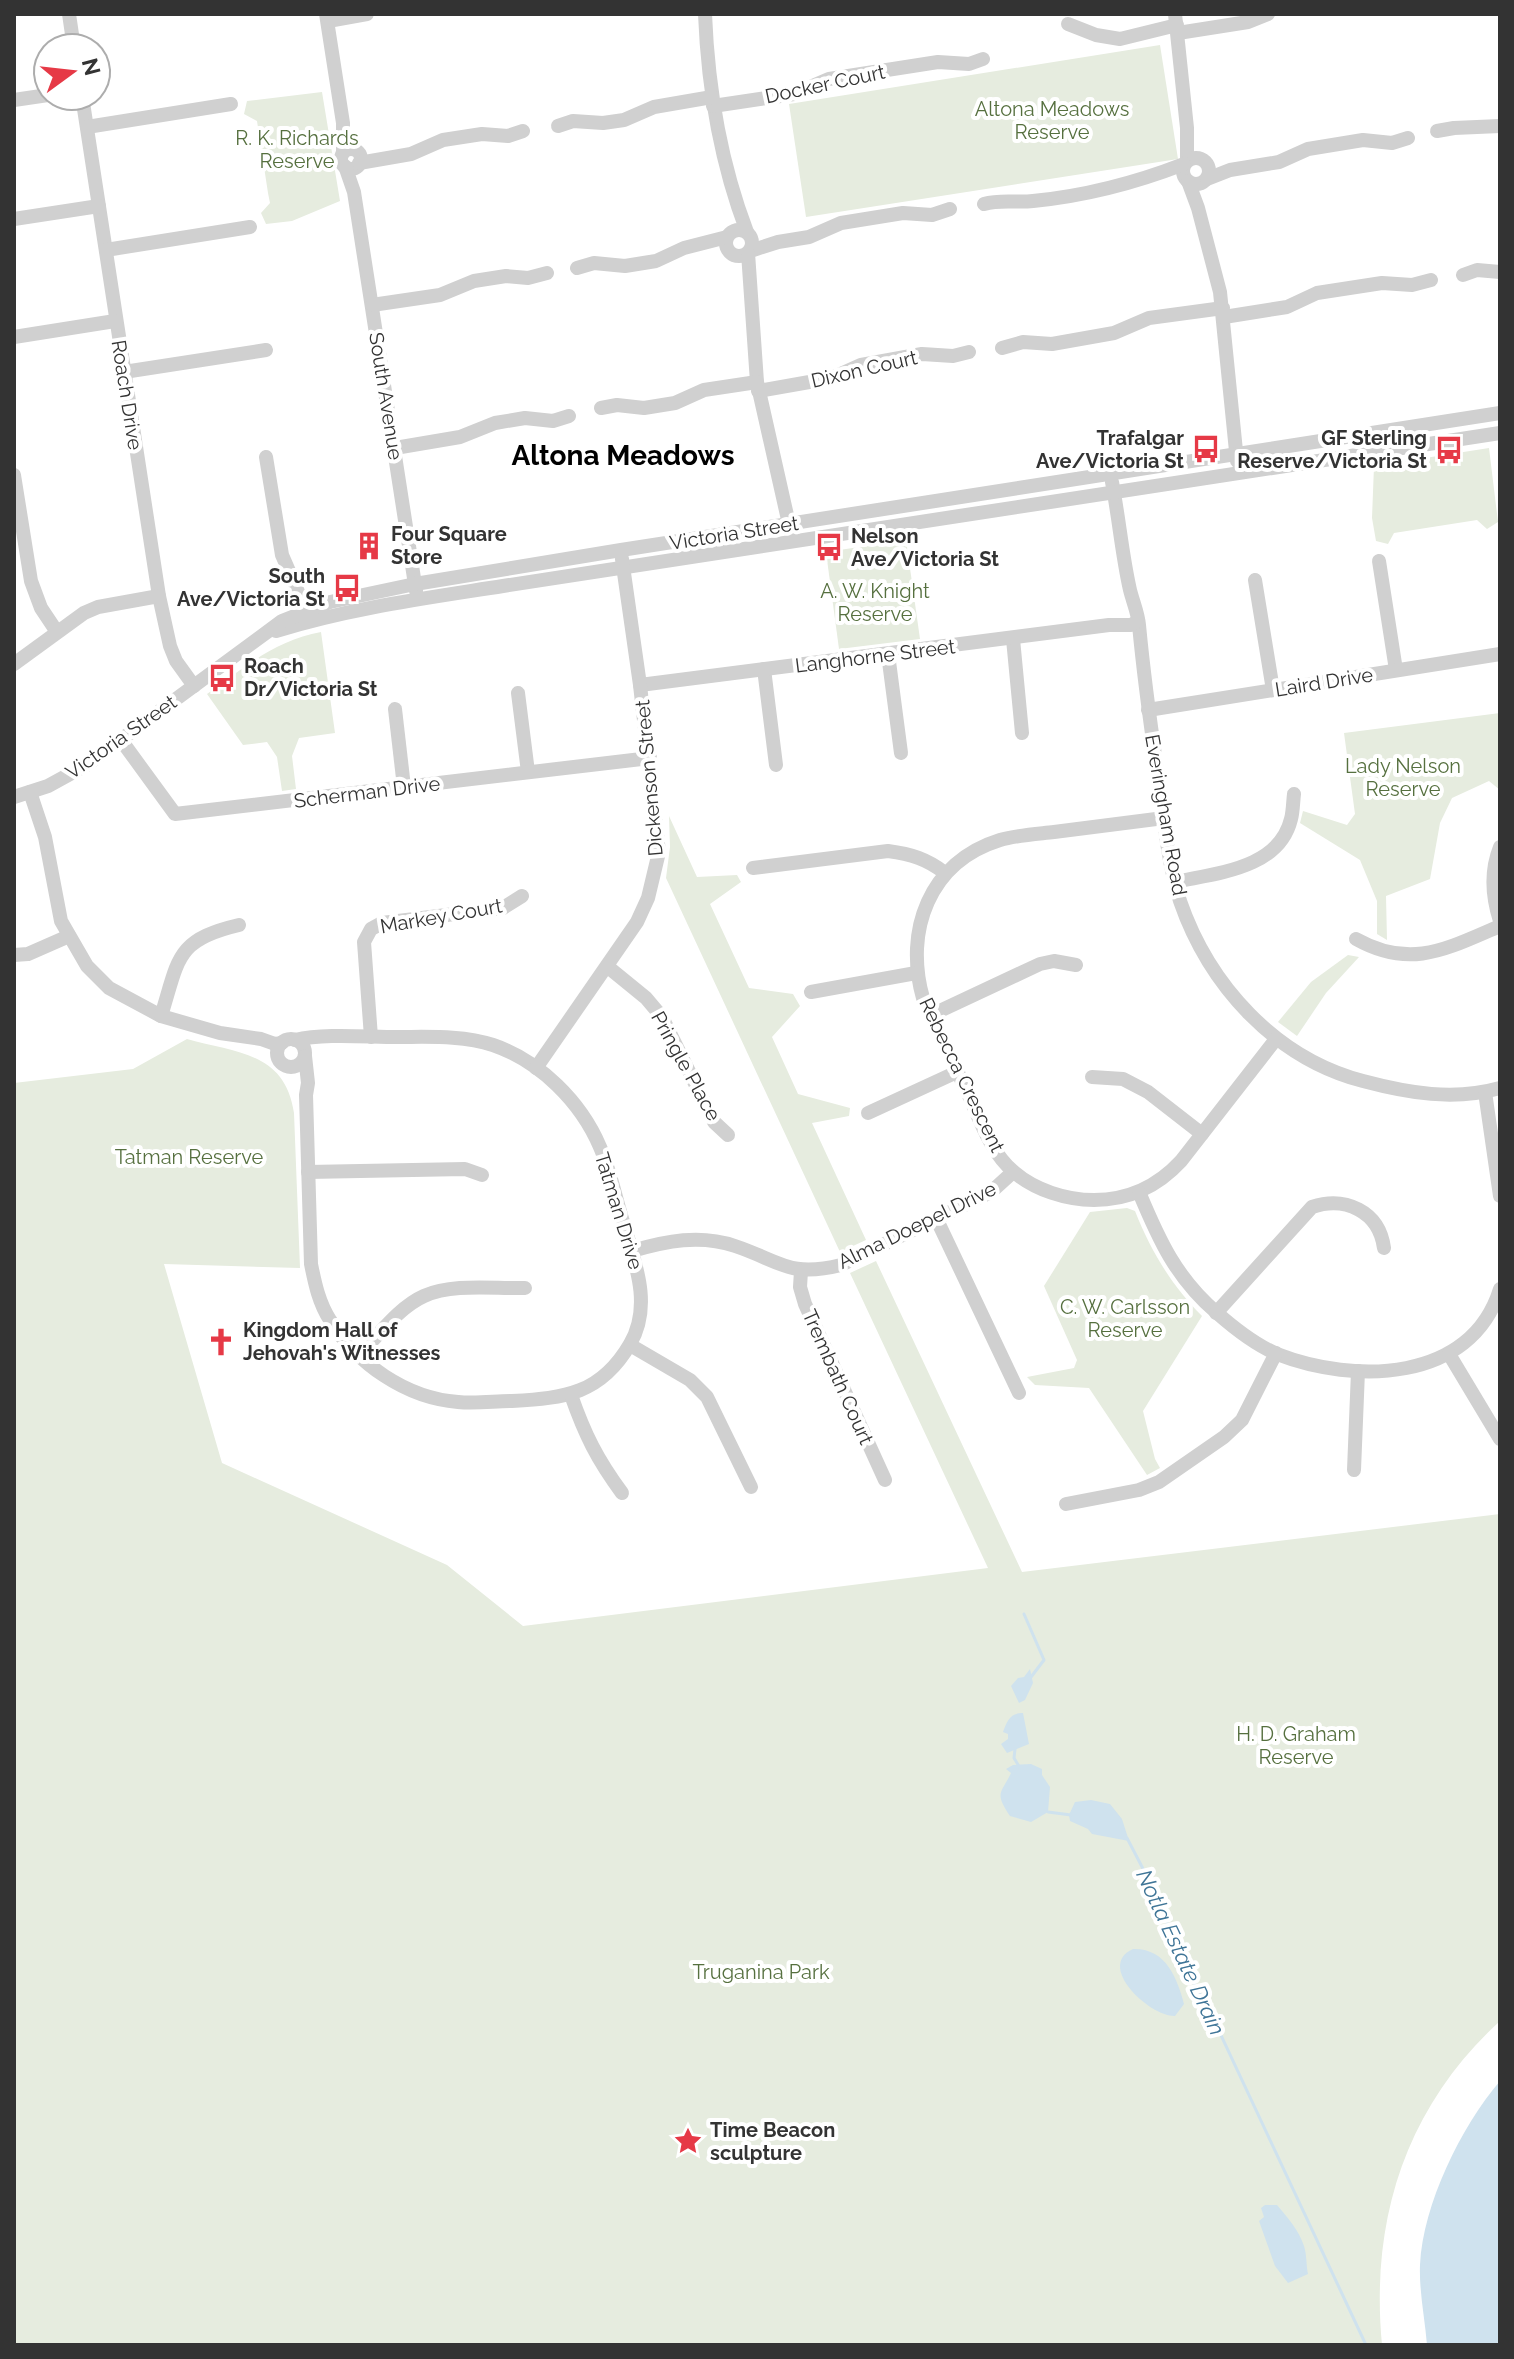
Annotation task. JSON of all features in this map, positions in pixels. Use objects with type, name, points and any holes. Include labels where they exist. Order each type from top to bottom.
[{"type":"street","points":[[327,18],[367,14]]},
{"type":"street","points":[[705,14],[717,131],[735,196],[736,240],[749,285]]},
{"type":"street","points":[[1068,24],[1096,35],[1120,39],[1177,24],[1248,22],[1268,14]]},
{"type":"street","name":"South Avenue","points":[[327,18],[343,123],[353,158],[354,192],[418,600]]},
{"type":"street","points":[[1177,24],[1198,208],[1223,313],[1239,473]]},
{"type":"street","name":"Docker Court","points":[[558,126],[573,121],[603,123],[624,120],[654,107],[794,94],[829,79],[938,62],[969,64],[983,59]]},
{"type":"street","points":[[87,127],[231,104]]},
{"type":"street","name":"Roach Drive","points":[[85,112],[159,596],[170,646],[176,661],[194,686]]},
{"type":"street","points":[[1437,131],[1500,126]]},
{"type":"street","points":[[353,158],[384,158],[415,152],[443,140],[482,134],[508,136],[523,131]]},
{"type":"street","points":[[1205,180],[1230,170],[1279,162],[1313,148],[1366,140],[1392,143],[1408,138]]},
{"type":"street","points":[[1192,167],[1209,170],[1198,208]]},
{"type":"street","points":[[984,204],[998,200],[1030,202],[1121,187],[1163,172],[1192,167],[1230,170]]},
{"type":"street","points":[[14,219],[99,206]]},
{"type":"street","points":[[749,252],[778,242],[809,237],[841,223],[903,213],[932,215],[950,209]]},
{"type":"street","points":[[106,250],[250,227]]},
{"type":"street","points":[[736,240],[753,242],[749,252],[749,285],[758,386],[792,542]]},
{"type":"street","points":[[577,268],[594,263],[625,266],[656,261],[684,248],[705,244],[736,240],[778,242]]},
{"type":"street","points":[[1463,275],[1477,270],[1500,272]]},
{"type":"street","points":[[372,305],[440,295],[474,281],[506,276],[528,278],[547,273]]},
{"type":"street","points":[[1002,348],[1023,342],[1052,344],[1114,333],[1149,318],[1287,307],[1317,293],[1382,283],[1412,285],[1431,280]]},
{"type":"street","points":[[14,337],[115,321]]},
{"type":"street","points":[[124,372],[266,350]]},
{"type":"street","name":"Dixon Court","points":[[601,408],[617,405],[644,408],[675,403],[704,390],[832,378],[861,365],[922,354],[953,356],[969,352]]},
{"type":"street","name":"Victoria Street","points":[[308,615],[359,594],[415,584],[1500,413]]},
{"type":"street","points":[[395,448],[464,436],[495,423],[528,418],[553,421],[569,416]]},
{"type":"street","name":"Victoria Street","points":[[14,797],[48,786],[88,764],[282,621],[1500,433]]},
{"type":"street","points":[[266,457],[282,555],[308,615]]},
{"type":"street","name":"Everingham Road","points":[[1111,474],[1175,882],[1199,947],[1217,977],[1237,1003],[1276,1039],[1313,1062],[1349,1078],[1405,1092],[1450,1095],[1500,1088]]},
{"type":"street","points":[[14,475],[31,581],[41,608],[57,632]]},
{"type":"street","name":"Dickenson Street","points":[[536,1068],[637,922],[656,872],[659,852],[650,758],[621,550]]},
{"type":"street","points":[[1379,561],[1396,670]]},
{"type":"street","points":[[1255,580],[1273,690]]},
{"type":"street","points":[[14,664],[98,607],[159,596]]},
{"type":"street","name":"Langhorne Street","points":[[640,685],[1133,622]]},
{"type":"street","points":[[1013,639],[1022,733]]},
{"type":"street","points":[[888,654],[901,753]]},
{"type":"street","name":"Laird Drive","points":[[1148,710],[1500,654]]},
{"type":"street","points":[[764,669],[776,765]]},
{"type":"street","points":[[518,693],[528,772]]},
{"type":"street","points":[[395,709],[404,787]]},
{"type":"street","name":"Scherman Drive","points":[[121,740],[175,814],[650,758]]},
{"type":"street","points":[[30,792],[45,837],[61,921],[87,966],[109,988],[161,1016],[220,1033],[297,1047]]},
{"type":"street","points":[[1175,882],[1232,870],[1261,859],[1281,841],[1291,821],[1294,794]]},
{"type":"street","name":"Rebecca Crescent","points":[[1164,818],[1000,840],[966,857],[945,873],[927,902],[916,937],[916,973],[931,1015],[987,1135],[1013,1172],[1042,1190],[1078,1200],[1107,1200],[1139,1192],[1171,1171],[1276,1039]]},
{"type":"street","points":[[1356,939],[1389,954],[1414,956],[1440,952],[1500,924],[1492,883],[1500,847]]},
{"type":"street","points":[[753,868],[888,851],[931,861],[945,873]]},
{"type":"street","name":"Markey Court","points":[[371,1037],[364,942],[371,929],[382,923],[503,908],[522,896]]},
{"type":"street","points":[[161,1016],[183,954],[194,941],[212,932],[239,925]]},
{"type":"street","points":[[14,955],[28,954],[69,936]]},
{"type":"street","points":[[931,1015],[1040,964],[1054,961],[1076,965]]},
{"type":"street","name":"Pringle Place","points":[[608,967],[646,998],[662,1017],[714,1122],[728,1135]]},
{"type":"street","points":[[811,992],[916,973]]},
{"type":"street","points":[[246,1037],[284,1065],[293,1067],[297,1047]]},
{"type":"street","name":"Tatman Drive","points":[[371,1037],[450,1038],[494,1045],[536,1068],[562,1090],[581,1112],[600,1147],[632,1251],[640,1282],[641,1307],[638,1326],[630,1345],[607,1374],[590,1387],[547,1400],[459,1403],[433,1398],[383,1375],[359,1355],[331,1321],[316,1288],[311,1264],[308,1083],[297,1047],[329,1038],[371,1037]]},
{"type":"street","points":[[279,1059],[278,1051],[297,1047]]},
{"type":"street","name":"Tatman Drive","points":[[293,1067],[298,1071],[306,1095]]},
{"type":"street","points":[[868,1113],[957,1072]]},
{"type":"street","points":[[1092,1077],[1123,1079],[1148,1092],[1202,1134]]},
{"type":"street","points":[[1485,1092],[1499,1185]]},
{"type":"street","points":[[308,1172],[465,1169],[482,1175]]},
{"type":"street","name":"Alma Doepel Drive","points":[[632,1251],[681,1239],[717,1242],[736,1246],[782,1267],[819,1271],[841,1265],[937,1220],[991,1192],[1013,1172]]},
{"type":"street","points":[[1139,1192],[1168,1257],[1216,1313],[1276,1353],[1317,1365],[1358,1371],[1399,1370],[1426,1364],[1449,1354],[1470,1338],[1485,1320],[1500,1289]]},
{"type":"street","points":[[1216,1313],[1312,1207],[1334,1204],[1367,1213],[1379,1229],[1384,1248]]},
{"type":"street","points":[[937,1220],[1019,1393]]},
{"type":"street","name":"Trembath Court","points":[[801,1271],[800,1287],[805,1304],[885,1480]]},
{"type":"street","points":[[359,1355],[411,1304],[425,1296],[439,1291],[464,1289],[525,1288]]},
{"type":"street","points":[[630,1345],[690,1380],[707,1397],[751,1487]]},
{"type":"street","points":[[1066,1504],[1139,1490],[1159,1482],[1224,1437],[1242,1420],[1276,1353]]},
{"type":"street","points":[[1449,1354],[1500,1439]]},
{"type":"street","points":[[1354,1470],[1358,1371]]},
{"type":"street","points":[[571,1395],[587,1439],[599,1462],[622,1493]]},
{"type":"green space","name":"Altona Meadows Reserve","points":[[1160,45],[1178,159],[806,217],[789,104]]},
{"type":"green space","name":"R. K. Richards Reserve","points":[[322,92],[340,201],[292,221],[266,224],[261,213],[270,203],[257,121],[244,114],[247,101]]},
{"type":"green space","points":[[1489,448],[1498,522],[1487,529],[1477,520],[1394,533],[1388,544],[1376,541],[1372,518],[1374,466]]},
{"type":"green space","name":"A. W. Knight Reserve","points":[[906,540],[920,639],[839,649],[826,552]]},
{"type":"green space","points":[[321,632],[335,733],[299,738],[292,756],[296,789],[282,791],[277,757],[267,742],[243,745],[207,694],[275,648]]},
{"type":"green space","name":"Lady Nelson Reserve","points":[[1500,713],[1500,790],[1489,781],[1452,798],[1440,823],[1430,879],[1386,896],[1387,940],[1377,934],[1377,901],[1360,860],[1300,823],[1303,811],[1347,825],[1355,814],[1344,733]]},
{"type":"green space","points":[[669,816],[697,877],[737,875],[741,882],[710,904],[749,988],[793,994],[800,1006],[772,1037],[798,1094],[850,1108],[849,1116],[812,1123],[866,1240],[840,1252],[666,878],[670,847]]},
{"type":"green space","points":[[1348,955],[1359,957],[1326,993],[1297,1036],[1278,1022],[1311,982]]},
{"type":"green space","name":"Truganina Park","points":[[187,1039],[240,1052],[269,1066],[289,1093],[294,1113],[300,1268],[164,1264],[222,1463],[447,1565],[523,1626],[988,1568],[850,1273],[876,1261],[1022,1572],[1500,1514],[1500,2021],[1467,2054],[1440,2090],[1418,2128],[1401,2168],[1389,2210],[1382,2253],[1382,2345],[14,2345],[14,1083],[133,1069]]},
{"type":"green space","name":"C. W. Carlsson Reserve","points":[[1127,1208],[1135,1211],[1163,1267],[1202,1316],[1143,1411],[1160,1468],[1147,1475],[1089,1388],[1035,1385],[1027,1377],[1074,1368],[1077,1360],[1044,1286],[1090,1212]]},
{"type":"water","points":[[1030,1669],[1033,1683],[1025,1700],[1019,1703],[1011,1686]]},
{"type":"water","points":[[1023,1713],[1029,1744],[1007,1753],[1001,1744],[1008,1739],[1004,1728],[1012,1716]]},
{"type":"water","points":[[1031,1764],[1042,1769],[1042,1775],[1050,1787],[1048,1812],[1031,1822],[1010,1816],[1001,1793],[1011,1773],[1006,1769],[1013,1765]]},
{"type":"water","points":[[1091,1800],[1110,1804],[1122,1819],[1129,1841],[1092,1834],[1070,1821],[1069,1815],[1075,1802]]},
{"type":"water","points":[[1133,1949],[1154,1954],[1168,1966],[1184,2004],[1175,2016],[1164,2014],[1141,2000],[1123,1978],[1120,1967],[1123,1957]]},
{"type":"water","points":[[1500,2081],[1500,2345],[1427,2345],[1420,2265],[1428,2217],[1458,2143]]},
{"type":"water","points":[[1277,2205],[1296,2229],[1304,2246],[1308,2274],[1288,2283],[1275,2266],[1259,2221],[1264,2217],[1261,2208]]},
{"type":"waterway","name":"Notla Estate Drain","points":[[1024,1614],[1044,1660],[1031,1677]]},
{"type":"waterway","name":"Notla Estate Drain","points":[[1015,1749],[1014,1758],[1020,1768]]},
{"type":"waterway","name":"Notla Estate Drain","points":[[1048,1812],[1071,1815]]},
{"type":"waterway","name":"Notla Estate Drain","points":[[1127,1838],[1366,2345]]},
{"type":"place","name":"Trafalgar Ave/Victoria St","points":[[1206,449]]},
{"type":"place","name":"GF Sterling Reserve/Victoria St","points":[[1449,450]]},
{"type":"place","name":"Four Square Store","points":[[369,546]]},
{"type":"place","name":"Nelson Ave/Victoria St","points":[[829,547]]},
{"type":"place","name":"South Ave/Victoria St","points":[[347,588]]},
{"type":"place","name":"Roach Dr/Victoria St","points":[[222,678]]},
{"type":"place","name":"Kingdom Hall of Jehovah's Witnesses","points":[[221,1342]]},
{"type":"place","name":"Time Beacon sculpture","points":[[688,2141]]},
{"type":"district","name":"Altona Meadows","points":[[623,455]]},
{"type":"park label","name":"Tatman Reserve","points":[[189,1157]]},
{"type":"park label","name":"H. D. Graham Reserve","points":[[1296,1746]]}]
